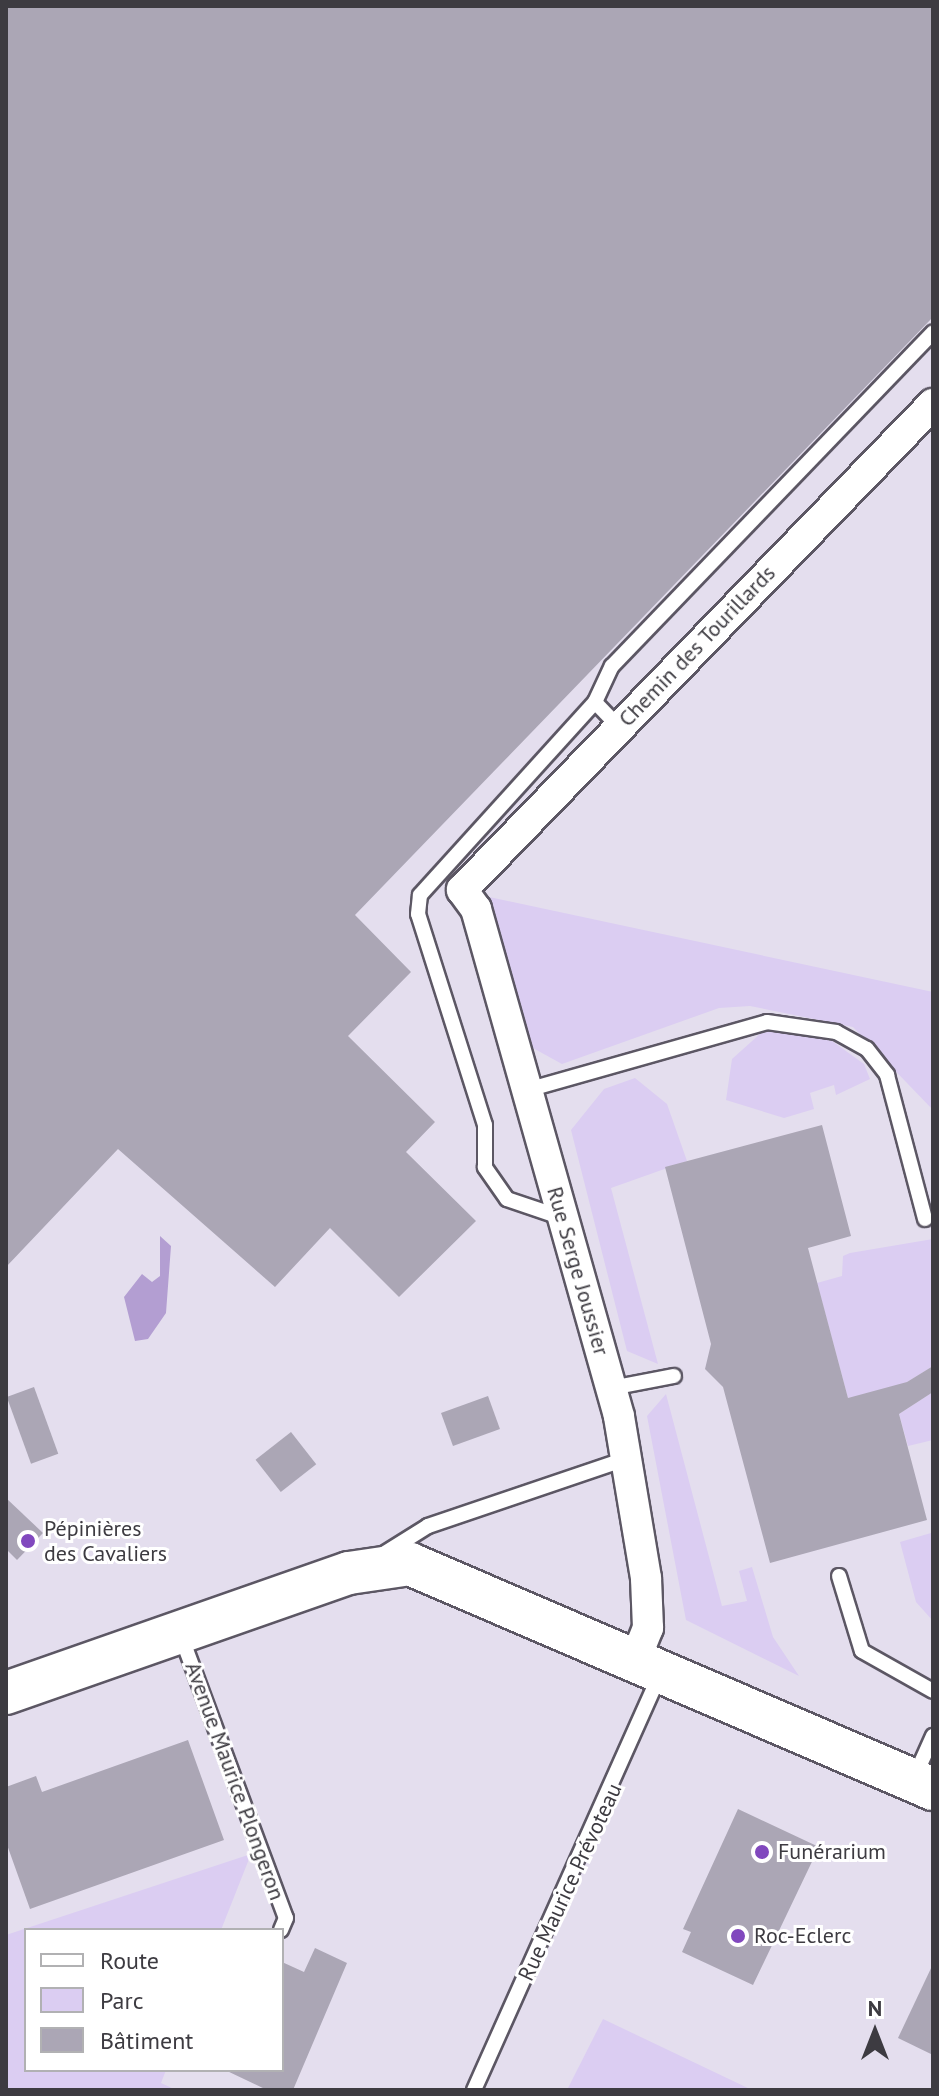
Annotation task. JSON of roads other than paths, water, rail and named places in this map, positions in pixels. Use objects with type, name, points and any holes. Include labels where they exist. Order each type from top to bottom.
[{"type":"street","name":"Chemin des Tourillards","points":[[462,890],[933,404]]},
{"type":"street","name":"Rue Serge Joussier","points":[[462,890],[476,909],[611,1388],[646,1578],[648,1666]]},
{"type":"street","points":[[6,1693],[367,1570],[410,1564],[923,1785]]},
{"type":"lane","points":[[563,1218],[507,1199],[485,1167],[485,1125],[418,914],[420,895],[595,702],[612,666],[933,333]]},
{"type":"lane","points":[[595,702],[618,726]]},
{"type":"lane","points":[[527,1090],[767,1022],[836,1032],[867,1049],[887,1075],[925,1219]]},
{"type":"lane","points":[[611,1388],[674,1376]]},
{"type":"lane","points":[[367,1570],[385,1549],[428,1526],[626,1459]]},
{"type":"lane","points":[[839,1576],[862,1651],[933,1691]]},
{"type":"lane","name":"Avenue Maurice Plongeron","points":[[179,1632],[286,1918],[282,1928]]},
{"type":"lane","name":"Rue Maurice Prévoteau","points":[[474,2090],[648,1666]]},
{"type":"lane","points":[[923,1785],[933,1736]]},
{"type":"place","name":"Pépinières des Cavaliers","points":[[28,1541]]},
{"type":"place","name":"Funérarium","points":[[762,1852]]},
{"type":"place","name":"Roc-Eclerc","points":[[738,1936]]}]
